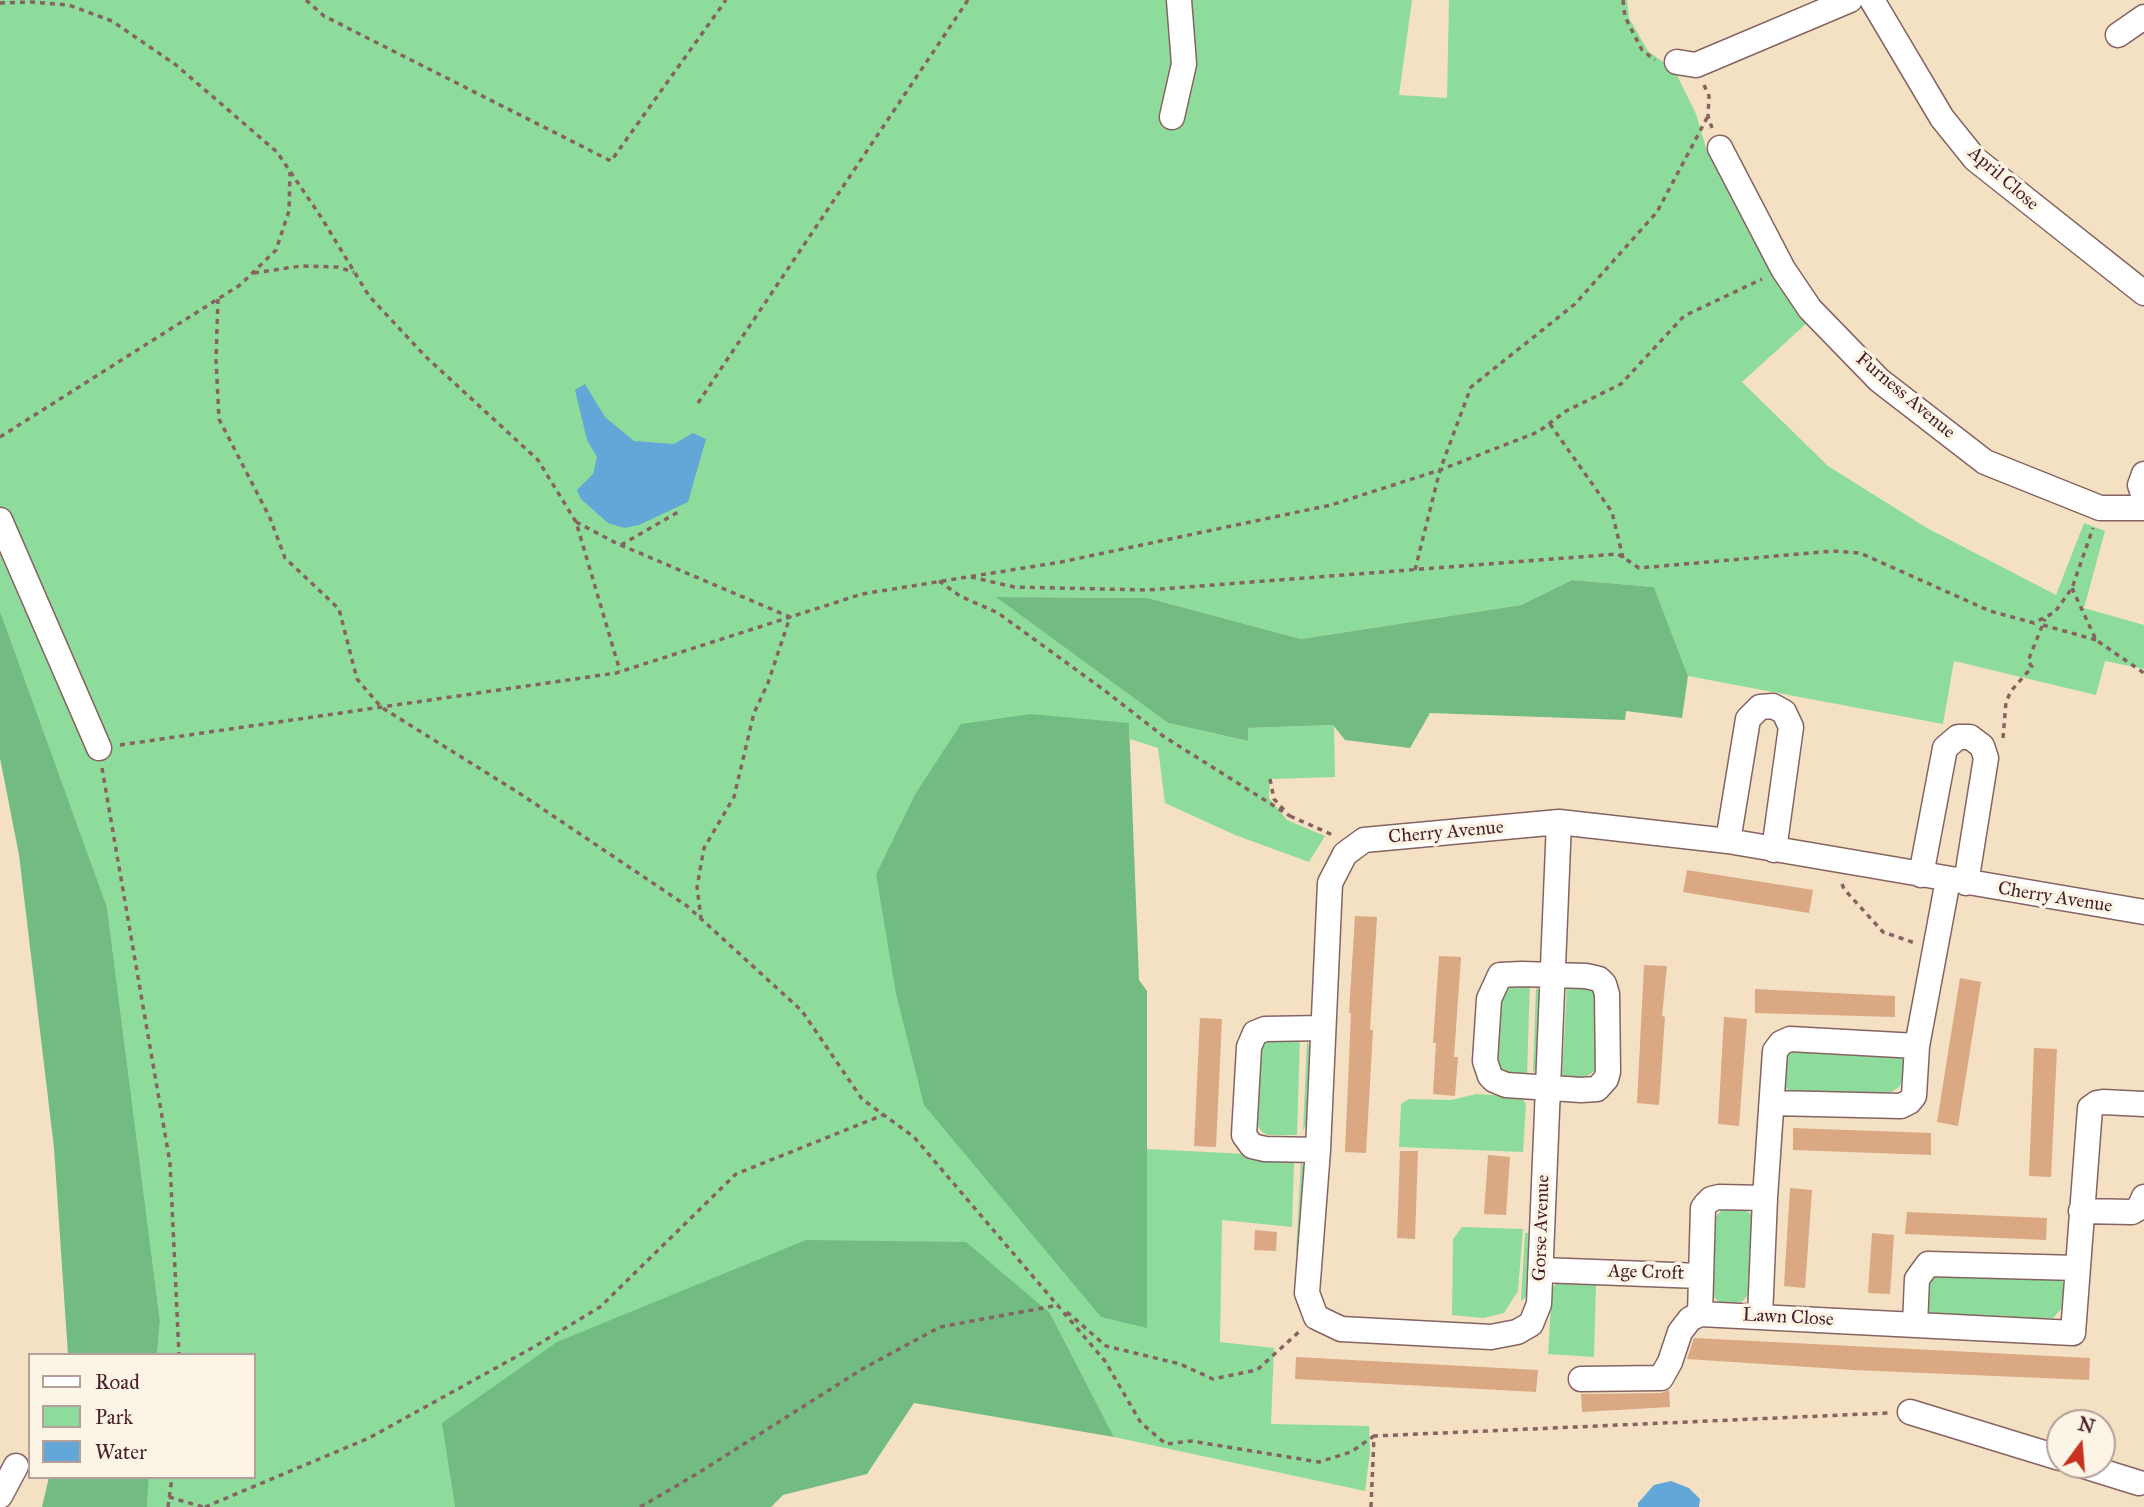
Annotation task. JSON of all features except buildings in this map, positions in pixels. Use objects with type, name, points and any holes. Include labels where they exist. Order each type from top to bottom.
[{"type":"street","points":[[1172,117],[1184,64],[1179,0]]},
{"type":"street","points":[[1686,64],[1821,6],[1850,0]]},
{"type":"street","name":"April Close","points":[[1872,0],[1942,118],[1975,159],[2144,293]]},
{"type":"street","points":[[2118,35],[2144,17]]},
{"type":"street","name":"Furness Avenue","points":[[1720,148],[1783,269],[1810,309],[1879,380],[1985,462],[2100,508],[2143,491]]},
{"type":"street","points":[[0,520],[99,748]]},
{"type":"street","points":[[1728,841],[1748,719],[1760,707],[1773,706],[1784,712],[1791,727],[1774,850]]},
{"type":"street","points":[[1773,1103],[1901,1106],[1914,1096],[1917,1046],[1936,948],[1957,882],[1986,758],[1982,746],[1970,737],[1958,737],[1945,748],[1921,875]]},
{"type":"street","name":"Cherry Avenue","points":[[1356,846],[1364,840],[1559,822],[1728,841],[2144,912]]},
{"type":"street","name":"Gorse Avenue","points":[[1316,1317],[1341,1329],[1491,1337],[1517,1332],[1531,1324],[1539,1304],[1541,1270],[1546,1088],[1559,822]]},
{"type":"street","points":[[1316,1317],[1307,1293],[1318,1150],[1330,883],[1345,854],[1356,846]]},
{"type":"street","points":[[1500,975],[1586,976],[1598,979],[1604,984],[1607,1002],[1606,1079],[1597,1089],[1546,1088],[1501,1084],[1490,1076],[1485,1061],[1489,999],[1500,975]]},
{"type":"street","points":[[1318,1150],[1265,1149],[1252,1146],[1244,1135],[1249,1047],[1255,1033],[1265,1029],[1324,1028]]},
{"type":"street","points":[[1760,1317],[1775,1051],[1780,1043],[1790,1039],[1917,1046]]},
{"type":"street","name":"Lawn Close","points":[[1700,1314],[2073,1333],[2090,1108],[2103,1102],[2144,1104]]},
{"type":"street","name":"Age Croft","points":[[1541,1270],[1700,1276],[1703,1208],[1706,1203],[1719,1197],[1765,1198]]},
{"type":"street","points":[[2081,1211],[2132,1212],[2141,1206],[2144,1197]]},
{"type":"street","points":[[1915,1325],[1917,1279],[1928,1264],[2077,1268]]},
{"type":"street","points":[[1581,1379],[1661,1378],[1670,1362],[1680,1332],[1690,1319],[1700,1314],[1700,1276]]},
{"type":"street","points":[[1910,1412],[2046,1454]]},
{"type":"street","points":[[0,1496],[16,1466]]},
{"type":"street","points":[[2116,1478],[2142,1487]]},
{"type":"path","points":[[306,0],[324,16],[611,161],[726,0]]},
{"type":"path","points":[[698,403],[968,0]]},
{"type":"path","points":[[1415,570],[1440,470],[1471,387],[1575,304],[1657,212],[1708,116],[1709,96],[1686,64],[1661,64],[1642,50],[1625,17],[1623,0]]},
{"type":"path","points":[[0,4],[31,2],[69,5],[112,21],[176,65],[277,152],[369,296],[425,356],[538,460],[576,522],[621,671]]},
{"type":"path","points":[[1708,116],[1713,128],[1725,139],[1720,148]]},
{"type":"path","points":[[0,437],[240,285],[276,250],[289,211],[290,172]]},
{"type":"path","points":[[252,273],[301,266],[337,267],[354,272]]},
{"type":"path","points":[[179,1353],[170,1163],[99,748],[621,671],[862,594],[1060,562],[1331,505],[1440,470],[1538,432],[1566,411],[1621,384],[1685,316],[1783,269]]},
{"type":"path","points":[[218,299],[216,360],[219,419],[270,519],[285,558],[339,609],[357,679],[381,707],[519,793],[687,906],[802,1011],[862,1099],[914,1138],[1105,1361],[1141,1423],[1166,1444],[1191,1441],[1319,1462],[1351,1452],[1374,1436],[1910,1412]]},
{"type":"path","points":[[1550,424],[1612,512],[1623,558]]},
{"type":"path","points":[[2034,622],[2055,612],[2072,588],[2100,508]]},
{"type":"path","points":[[621,545],[680,511]]},
{"type":"path","points":[[576,522],[621,545],[790,617]]},
{"type":"path","points":[[969,576],[1014,587],[1148,590],[1618,554],[1639,568],[1833,551],[1860,553],[1990,611],[2096,640],[2144,673]]},
{"type":"path","points":[[939,581],[960,596],[998,613],[1163,736],[1290,816],[1356,846]]},
{"type":"path","points":[[2072,588],[2096,640]]},
{"type":"path","points":[[701,919],[697,887],[704,848],[734,797],[754,712],[768,683],[790,617]]},
{"type":"path","points":[[1986,758],[1997,755],[2002,744],[2006,702],[2011,691],[2032,667],[2028,660],[2045,617]]},
{"type":"path","points":[[1270,779],[1274,799],[1290,816]]},
{"type":"path","points":[[1839,878],[1844,889],[1883,932],[1936,948]]},
{"type":"path","points":[[169,1497],[204,1507],[369,1438],[532,1348],[600,1307],[736,1174],[883,1115]]},
{"type":"path","points":[[1059,1305],[1106,1346],[1180,1364],[1213,1379],[1257,1370],[1316,1317]]},
{"type":"path","points":[[640,1507],[864,1368],[940,1328],[1059,1305]]},
{"type":"path","points":[[1371,1507],[1374,1436]]},
{"type":"path","points":[[168,1507],[172,1479]]},
{"type":"green space","points":[[0,0],[1412,0],[1399,95],[1447,98],[1449,0],[1627,0],[1629,18],[1648,51],[1675,71],[1696,114],[1707,151],[1794,306],[1807,323],[1742,382],[1828,466],[1927,528],[2056,595],[2084,523],[2105,531],[2084,608],[2144,625],[2144,669],[2105,661],[2096,695],[1954,661],[1943,724],[1688,676],[1654,587],[1572,580],[1521,605],[1301,639],[1148,598],[997,597],[1168,723],[1247,741],[1247,728],[1334,725],[1335,777],[1270,779],[1269,798],[1287,820],[1325,836],[1309,862],[1235,835],[1165,803],[1158,748],[1130,739],[1129,724],[961,725],[915,794],[876,874],[1101,1317],[1147,1327],[1147,1149],[1285,1156],[1294,1163],[1292,1227],[1222,1220],[1220,1342],[1274,1348],[1271,1424],[1369,1426],[1370,1452],[1365,1491],[1114,1437],[1050,1313],[443,1422],[455,1507],[147,1507],[149,1479],[256,1479],[256,1353],[157,1353],[160,1321],[107,907],[0,611]]},
{"type":"green space","points":[[1572,580],[1654,587],[1688,676],[1682,718],[1626,711],[1625,720],[1430,713],[1410,748],[1345,740],[1333,725],[1248,728],[1248,741],[1168,723],[996,597],[1148,598],[1301,639],[1521,605]]},
{"type":"green space","points":[[0,611],[107,907],[160,1321],[157,1353],[68,1353],[54,1148],[19,855],[0,758]]},
{"type":"green space","points":[[1030,714],[1129,723],[1139,980],[1147,991],[1147,1328],[1101,1317],[924,1105],[896,994],[876,874],[915,794],[961,724]]},
{"type":"green space","points":[[1530,979],[1527,1077],[1498,1073],[1494,997],[1501,985]]},
{"type":"green space","points":[[1590,985],[1597,993],[1596,1070],[1583,1079],[1562,1076],[1567,986]]},
{"type":"green space","points":[[1536,986],[1540,994],[1539,1066],[1533,1073]]},
{"type":"green space","points":[[1300,1036],[1297,1135],[1267,1135],[1261,1131],[1254,1119],[1258,1046],[1263,1037]]},
{"type":"green space","points":[[1307,1041],[1310,1047],[1306,1124],[1303,1131]]},
{"type":"green space","points":[[1794,1050],[1898,1053],[1904,1059],[1904,1077],[1899,1087],[1888,1094],[1794,1093],[1781,1085],[1782,1059]]},
{"type":"green space","points":[[1476,1094],[1521,1097],[1526,1104],[1523,1152],[1399,1147],[1401,1104],[1409,1099],[1451,1100]]},
{"type":"green space","points":[[1301,1162],[1304,1167],[1300,1250],[1296,1252]]},
{"type":"green space","points":[[1743,1209],[1751,1214],[1754,1225],[1749,1293],[1743,1301],[1730,1305],[1719,1302],[1711,1294],[1713,1219],[1722,1210]]},
{"type":"green space","points":[[1462,1227],[1523,1229],[1518,1291],[1504,1313],[1483,1318],[1452,1315],[1453,1239]]},
{"type":"green space","points":[[1525,1233],[1529,1233],[1526,1297],[1521,1301]]},
{"type":"green space","points":[[806,1240],[966,1242],[1050,1313],[1114,1437],[914,1403],[867,1474],[783,1495],[771,1507],[455,1507],[442,1423],[557,1342]]},
{"type":"green space","points":[[1933,1275],[2052,1275],[2063,1282],[2063,1307],[2053,1318],[2026,1320],[1931,1314],[1924,1302],[1925,1286]]},
{"type":"green space","points":[[1558,1281],[1596,1285],[1594,1357],[1548,1354],[1552,1289]]},
{"type":"green space","points":[[49,1479],[149,1479],[147,1507],[42,1507]]},
{"type":"water","points":[[585,384],[605,417],[634,441],[674,444],[693,433],[706,439],[688,502],[639,525],[624,528],[608,523],[581,499],[577,490],[593,474],[597,457],[587,440],[575,390]]},
{"type":"water","points":[[1671,1481],[1689,1488],[1700,1499],[1699,1507],[1638,1507],[1638,1503],[1654,1485]]}]
